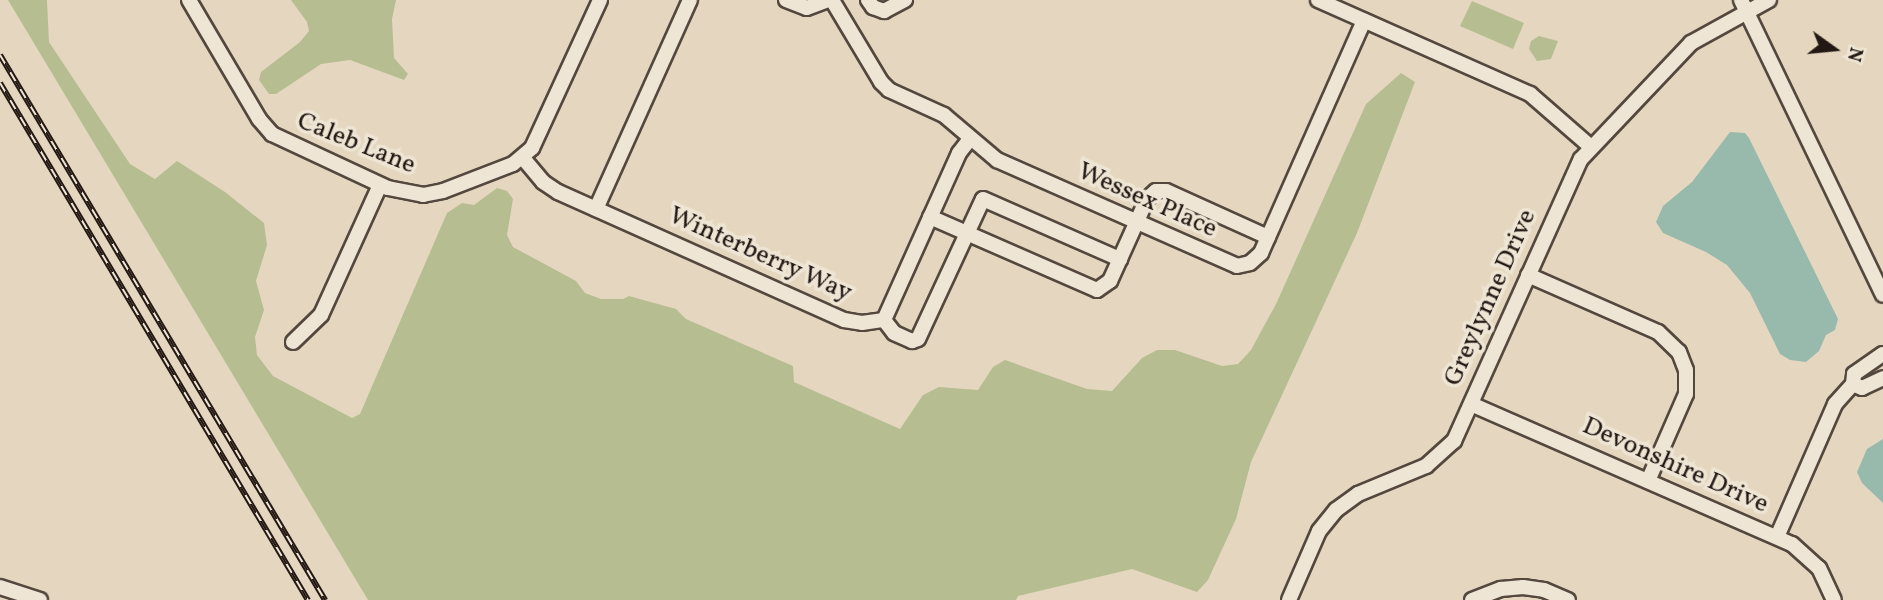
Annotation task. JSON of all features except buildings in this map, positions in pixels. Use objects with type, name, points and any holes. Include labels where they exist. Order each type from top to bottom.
[{"type":"street","name":"Caleb Lane","points":[[189,0],[270,132],[380,185],[408,194],[433,194],[523,158]]},
{"type":"street","points":[[523,158],[540,136],[600,0]]},
{"type":"street","points":[[596,209],[690,0]]},
{"type":"street","points":[[786,0],[809,8],[830,0]]},
{"type":"street","name":"Wessex Place","points":[[830,0],[883,86],[944,115],[997,160],[1235,265],[1255,260],[1268,237],[1364,21]]},
{"type":"street","points":[[867,0],[875,9],[885,11],[905,0]]},
{"type":"street","points":[[1318,0],[1530,94],[1591,147]]},
{"type":"street","name":"Greylynne Drive","points":[[1289,600],[1320,531],[1332,514],[1357,494],[1435,460],[1457,437],[1572,173],[1591,147],[1688,46],[1744,7],[1769,0]]},
{"type":"street","points":[[1744,7],[1883,295]]},
{"type":"street","points":[[970,139],[959,152],[884,320],[896,334],[912,341],[918,340],[979,201],[986,199],[1120,259]]},
{"type":"street","name":"Winterberry Way","points":[[523,158],[546,185],[596,209],[844,320],[862,323],[884,320]]},
{"type":"street","points":[[293,342],[321,315],[380,185]]},
{"type":"street","points":[[930,217],[1094,290],[1108,284],[1149,196],[1163,190],[1268,237]]},
{"type":"street","points":[[1528,275],[1658,332],[1679,352],[1686,370],[1686,394],[1648,481]]},
{"type":"street","points":[[1777,537],[1835,404],[1853,384],[1854,374],[1883,354]]},
{"type":"street","points":[[1853,384],[1862,387],[1883,378]]},
{"type":"street","name":"Devonshire Drive","points":[[1471,404],[1798,548],[1815,562],[1827,580],[1834,600]]},
{"type":"street","points":[[0,587],[40,600]]},
{"type":"street","points":[[1472,600],[1518,587],[1539,589],[1568,600]]},
{"type":"shaded area","points":[[8,0],[47,0],[49,42],[130,164],[155,179],[177,161],[225,192],[264,223],[267,245],[256,281],[264,310],[255,337],[257,355],[273,376],[352,418],[360,414],[447,213],[462,203],[474,205],[497,188],[507,191],[513,199],[507,235],[513,247],[576,281],[585,293],[601,299],[623,299],[629,296],[676,309],[686,319],[793,366],[794,382],[900,429],[923,395],[939,387],[978,390],[993,367],[1005,360],[1087,389],[1112,391],[1142,358],[1157,350],[1175,350],[1222,366],[1238,364],[1251,350],[1276,304],[1366,104],[1401,73],[1415,82],[1357,233],[1251,462],[1236,519],[1208,580],[1197,592],[1132,569],[1018,596],[1016,600],[368,600]]},
{"type":"shaded area","points":[[291,0],[396,0],[392,19],[394,58],[408,74],[404,80],[350,60],[321,64],[276,94],[269,94],[259,80],[261,72],[300,42],[309,31],[307,22]]},
{"type":"shaded area","points":[[1472,1],[1524,23],[1513,49],[1460,26]]},
{"type":"shaded area","points":[[1539,36],[1558,41],[1551,59],[1537,61],[1529,49],[1531,41]]},
{"type":"shaded area","points":[[1730,132],[1745,133],[1749,138],[1838,319],[1835,330],[1826,335],[1819,351],[1806,362],[1790,360],[1780,354],[1750,293],[1727,265],[1706,252],[1663,233],[1656,222],[1663,206],[1692,182]]},
{"type":"shaded area","points":[[1883,439],[1883,503],[1862,483],[1857,472],[1867,449]]},
{"type":"railway","points":[[0,55],[325,600]]},
{"type":"railway","points":[[0,83],[308,600]]}]
